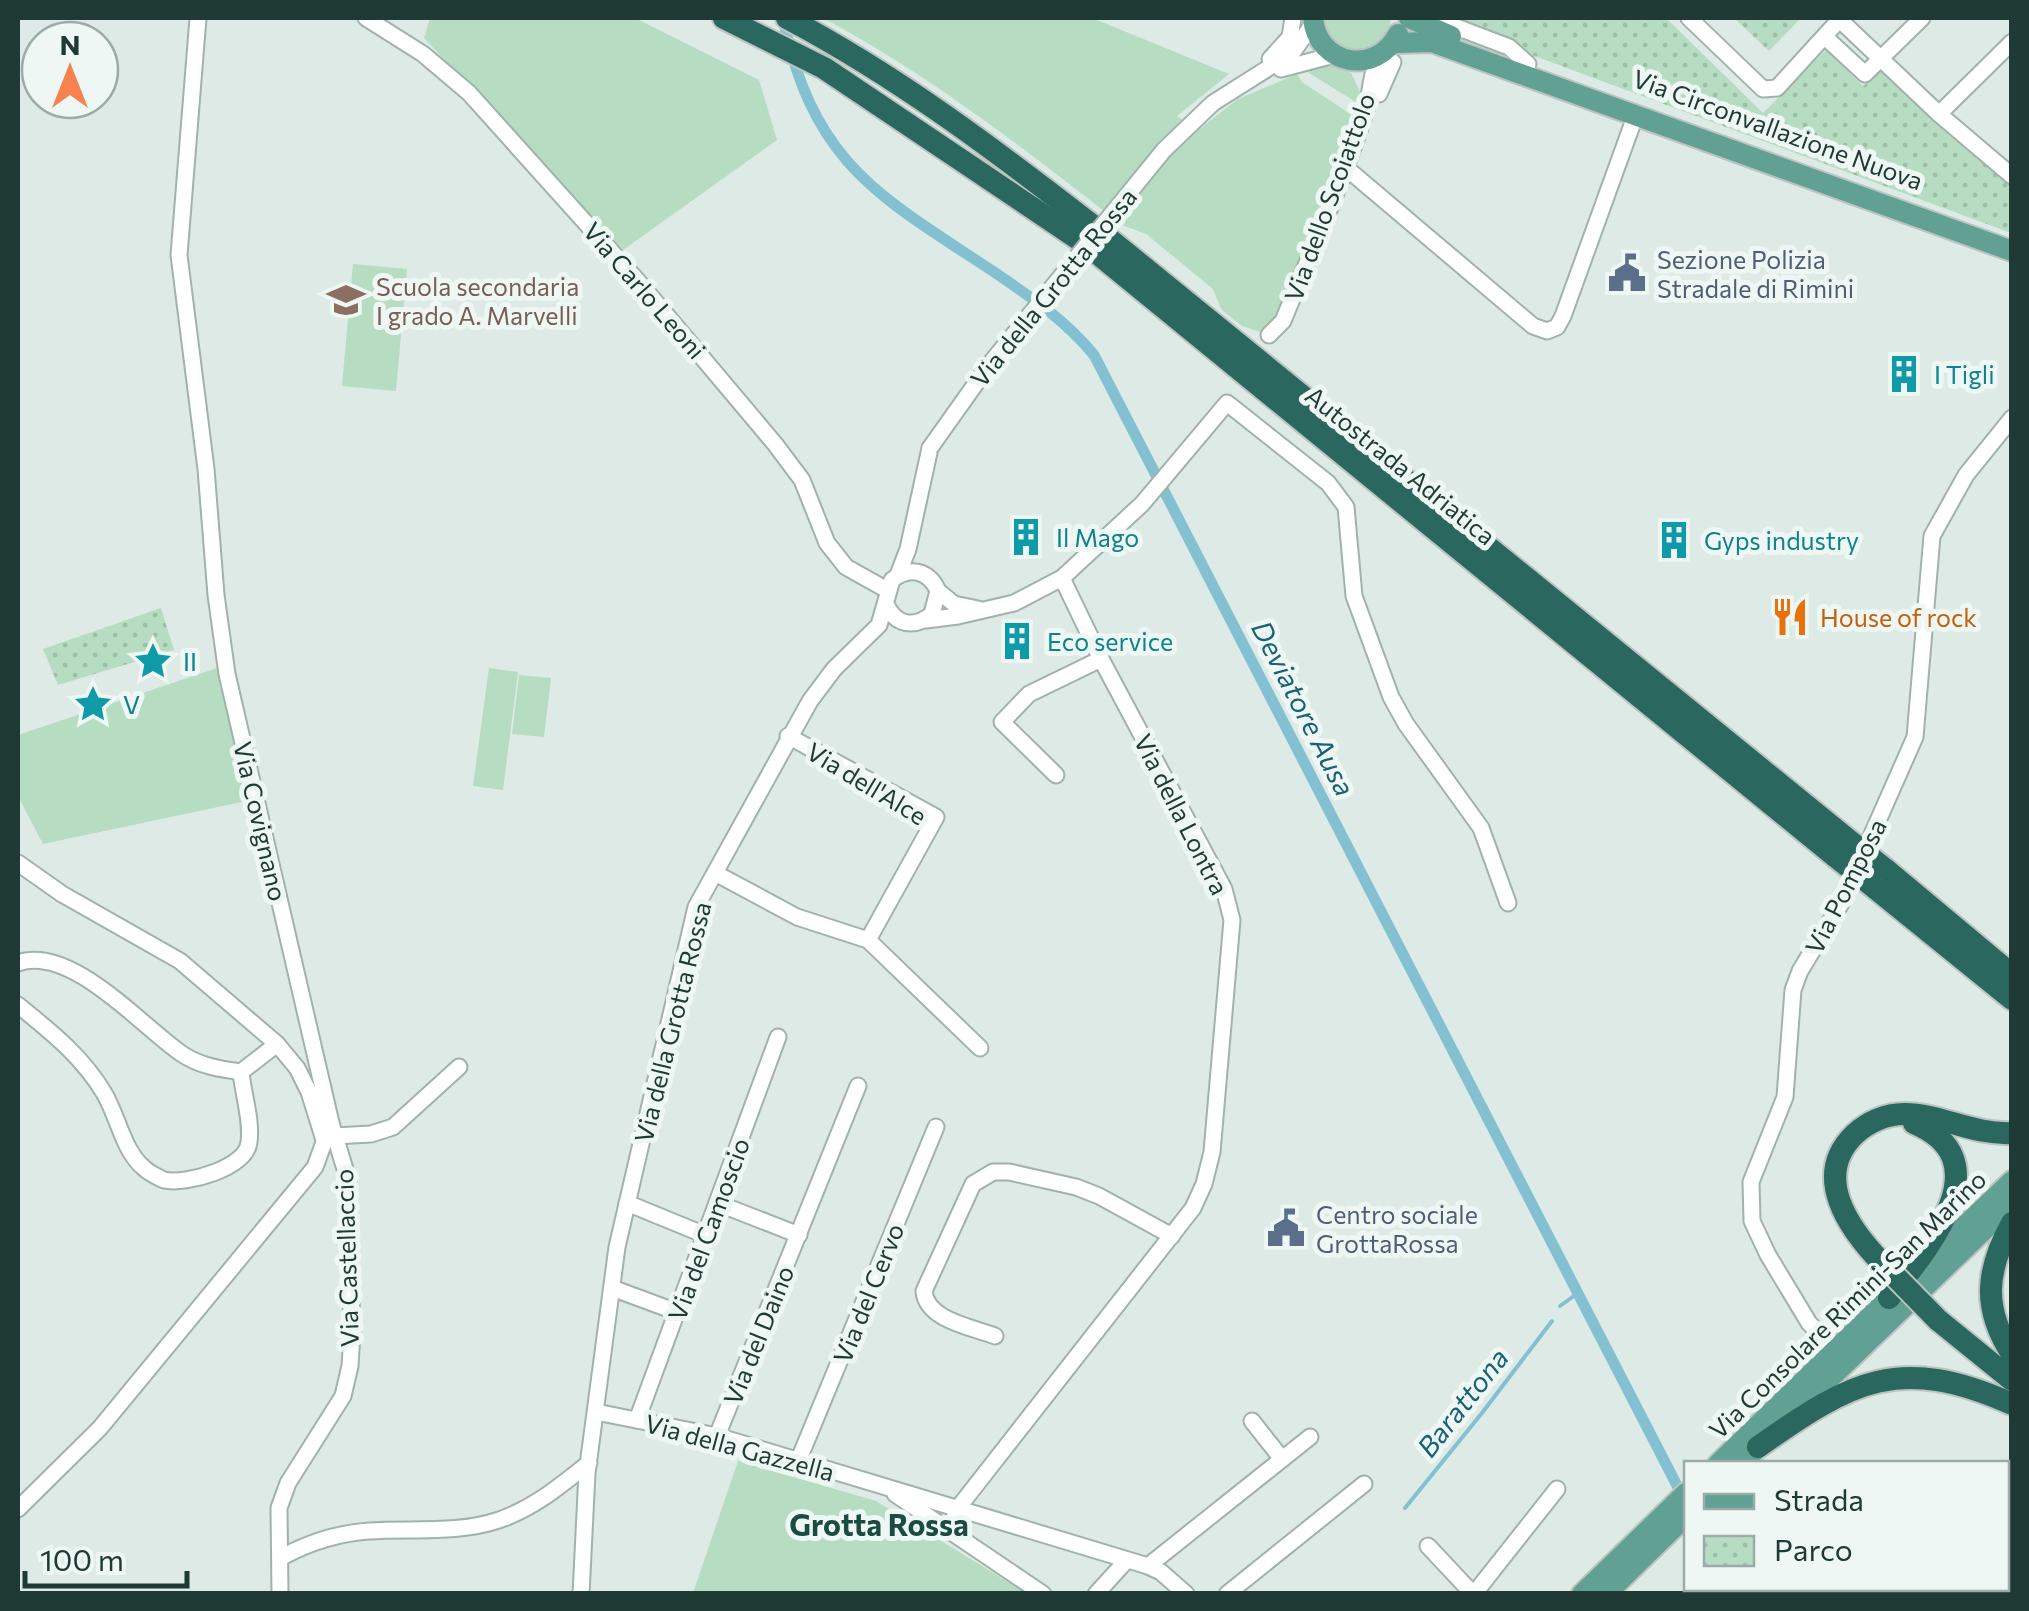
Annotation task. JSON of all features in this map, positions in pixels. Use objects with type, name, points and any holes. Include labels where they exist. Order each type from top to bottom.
[{"type":"highway","name":"Autostrada Adriatica","points":[[724,18],[824,68],[1086,244],[1880,879],[2012,975]]},
{"type":"highway","name":"Autostrada Adriatica","points":[[787,18],[833,42],[970,130],[1093,226],[1841,848]]},
{"type":"highway","name":"Autostrada Adriatica","points":[[1880,879],[2012,999]]},
{"type":"highway","points":[[2012,1132],[1978,1132],[1917,1115],[1881,1118],[1859,1130],[1844,1146],[1836,1168],[1835,1190],[1850,1226],[1882,1262],[1938,1320],[2012,1380]]},
{"type":"highway","points":[[1881,1118],[1912,1122],[1934,1134],[1949,1154],[1955,1176],[1952,1201],[1937,1238],[1889,1298]]},
{"type":"highway","points":[[2012,1223],[1996,1258],[1990,1289],[1994,1322],[2012,1354]]},
{"type":"highway","points":[[1750,1455],[1813,1408],[1846,1392],[1908,1377],[1956,1382],[2012,1404]]},
{"type":"main road","points":[[1389,53],[1402,18]]},
{"type":"main road","name":"Via Circonvallazione Nuova","points":[[1409,18],[2012,240]]},
{"type":"main road","points":[[1306,20],[1334,55]]},
{"type":"main road","name":"Via Circonvallazione Nuova","points":[[1334,55],[1358,62],[1432,42],[2012,251]]},
{"type":"main road","name":"Via Consolare Rimini-San Marino","points":[[1721,1461],[2012,1181]]},
{"type":"main road","name":"Via Consolare Rimini-San Marino","points":[[1750,1455],[2012,1202]]},
{"type":"main road","points":[[1606,1594],[1665,1526],[1684,1497]]},
{"type":"main road","points":[[1582,1594],[1665,1526],[1684,1517]]},
{"type":"street","name":"Via Covignano","points":[[198,18],[180,255],[206,468],[218,610],[227,674],[330,1133]]},
{"type":"street","name":"Via Carlo Leoni","points":[[366,18],[423,54],[469,93],[542,172],[776,444],[802,480],[827,543],[836,555],[886,597]]},
{"type":"street","name":"Via Circonvallazione Nuova","points":[[1441,18],[1510,47],[1528,64]]},
{"type":"street","points":[[1689,18],[1763,89],[1777,88],[1841,19],[2005,172],[2012,155]]},
{"type":"street","points":[[1825,36],[1865,74],[1922,18]]},
{"type":"street","name":"Via della Grotta Rossa","points":[[898,575],[913,530],[930,448],[988,365],[1164,150],[1197,116],[1292,54],[1306,20]]},
{"type":"street","points":[[1939,114],[2012,42]]},
{"type":"street","name":"Via dello Scoiattolo","points":[[1269,335],[1283,321],[1345,167],[1370,94],[1371,76],[1389,53]]},
{"type":"street","name":"Via della Grotta Rossa","points":[[1249,80],[1306,60],[1334,55]]},
{"type":"street","name":"Via Circonvallazione Nuova","points":[[1345,167],[1533,326],[1547,331],[1557,326],[1563,316],[1636,114]]},
{"type":"street","name":"Via della Grotta Rossa","points":[[860,647],[918,622],[1014,603],[1062,578],[1146,498],[1227,403],[1343,499],[1354,596],[1390,697],[1481,828],[1508,903]]},
{"type":"street","name":"Via Pomposa","points":[[1835,1350],[1809,1323],[1768,1255],[1752,1222],[1751,1182],[1786,1097],[1793,990],[1843,900],[1915,737],[1932,536],[1966,474],[2012,418]]},
{"type":"street","name":"Via della Grotta Rossa","points":[[913,530],[916,551],[933,584]]},
{"type":"street","points":[[933,584],[936,607],[918,622],[895,618],[886,597],[898,575],[914,571],[933,584],[954,604],[982,610]]},
{"type":"street","name":"Via della Lontra","points":[[949,1530],[958,1508],[1193,1208],[1212,1152],[1232,920],[1224,888],[1062,578]]},
{"type":"street","name":"Via della Grotta Rossa","points":[[581,1594],[589,1463],[612,1288],[696,907],[788,736],[834,669],[879,625],[886,597]]},
{"type":"street","points":[[1056,775],[1002,722],[1028,694],[1101,659]]},
{"type":"street","name":"Via dell'Alce","points":[[788,736],[936,818],[868,940]]},
{"type":"street","points":[[18,864],[62,894],[180,961],[277,1044],[303,1080],[330,1133]]},
{"type":"street","points":[[715,873],[797,917],[868,940],[980,1048]]},
{"type":"street","points":[[18,964],[30,959],[46,961],[111,994],[183,1055],[208,1067],[241,1072],[277,1044]]},
{"type":"street","points":[[18,1005],[88,1068],[107,1098],[131,1152],[143,1168],[165,1180],[223,1170],[243,1158],[250,1143],[241,1072]]},
{"type":"street","name":"Via del Camoscio","points":[[637,1420],[778,1037]]},
{"type":"street","points":[[330,1133],[371,1134],[393,1127],[458,1066]]},
{"type":"street","name":"Via del Daino","points":[[717,1436],[858,1086]]},
{"type":"street","name":"Via del Cervo","points":[[799,1459],[936,1127]]},
{"type":"street","points":[[18,1509],[100,1428],[314,1168],[330,1133]]},
{"type":"street","name":"Via Castellaccio","points":[[280,1594],[279,1508],[288,1483],[343,1396],[350,1366],[348,1179],[330,1133]]},
{"type":"street","points":[[994,1336],[936,1313],[924,1300],[924,1291],[973,1184],[993,1172],[1076,1186],[1172,1236]]},
{"type":"street","points":[[628,1202],[705,1235]]},
{"type":"street","name":"Via del Daino","points":[[717,1203],[799,1235]]},
{"type":"street","points":[[612,1288],[677,1312]]},
{"type":"street","name":"Via della Gazzella","points":[[596,1412],[717,1436],[1148,1566],[1162,1572],[1186,1594]]},
{"type":"street","points":[[1252,1421],[1282,1459]]},
{"type":"street","points":[[1148,1566],[1310,1438]]},
{"type":"street","points":[[282,1557],[308,1544],[363,1531],[436,1530],[496,1522],[538,1504],[589,1463]]},
{"type":"street","points":[[1226,1594],[1364,1484]]},
{"type":"street","name":"Via della Gazzella","points":[[883,1486],[1043,1594]]},
{"type":"street","points":[[1428,1546],[1473,1594],[1557,1489]]},
{"type":"street","points":[[1096,1594],[1126,1561]]},
{"type":"green space","points":[[430,18],[635,18],[759,80],[777,140],[623,250],[424,38]]},
{"type":"green space","points":[[823,18],[1092,18],[1229,74],[1177,116],[1197,131],[1238,99],[1297,74],[1302,82],[1358,119],[1273,324],[1261,332],[1242,326],[1221,309],[1213,289],[1146,234],[1122,225],[939,89]]},
{"type":"green space","points":[[1323,18],[1391,18],[1379,43],[1358,51],[1336,42]]},
{"type":"green space","points":[[1452,18],[1666,18],[1763,113],[1826,50],[1863,86],[1881,70],[1995,173],[2011,182],[2011,233],[1529,54],[1508,38]]},
{"type":"green space","points":[[1734,18],[1801,18],[1769,51]]},
{"type":"green space","points":[[1326,63],[1351,73],[1360,92],[1359,104],[1309,73],[1308,69]]},
{"type":"green space","points":[[353,264],[407,269],[396,391],[342,386]]},
{"type":"green space","points":[[161,608],[174,650],[58,685],[43,649]]},
{"type":"green space","points":[[220,667],[251,800],[43,844],[18,796],[18,735]]},
{"type":"green space","points":[[489,668],[518,672],[503,790],[473,786]]},
{"type":"green space","points":[[519,675],[551,678],[544,737],[512,734]]},
{"type":"green space","points":[[738,1461],[876,1501],[1026,1593],[693,1593]]},
{"type":"waterway","name":"Deviatore Ausa","points":[[783,18],[796,69],[813,110],[834,145],[859,174],[921,223],[1038,303],[1094,355],[1684,1499]]},
{"type":"waterway","name":"Barattona","points":[[1560,1306],[1578,1293]]},
{"type":"waterway","name":"Barattona","points":[[1405,1508],[1552,1321]]},
{"type":"place","name":"Sezione Polizia Stradale di Rimini","points":[[1627,273]]},
{"type":"place","name":"Scuola secondaria I grado A. Marvelli","points":[[346,300]]},
{"type":"place","name":"I Tigli","points":[[1904,374]]},
{"type":"place","name":"Il Mago","points":[[1026,537]]},
{"type":"place","name":"Gyps industry","points":[[1674,540]]},
{"type":"place","name":"House of rock","points":[[1790,617]]},
{"type":"place","name":"Eco service","points":[[1017,641]]},
{"type":"place","name":"II","points":[[153,661]]},
{"type":"place","name":"V","points":[[93,704]]},
{"type":"place","name":"Centro sociale GrottaRossa","points":[[1286,1228]]},
{"type":"district","name":"Grotta Rossa","points":[[879,1523]]}]
